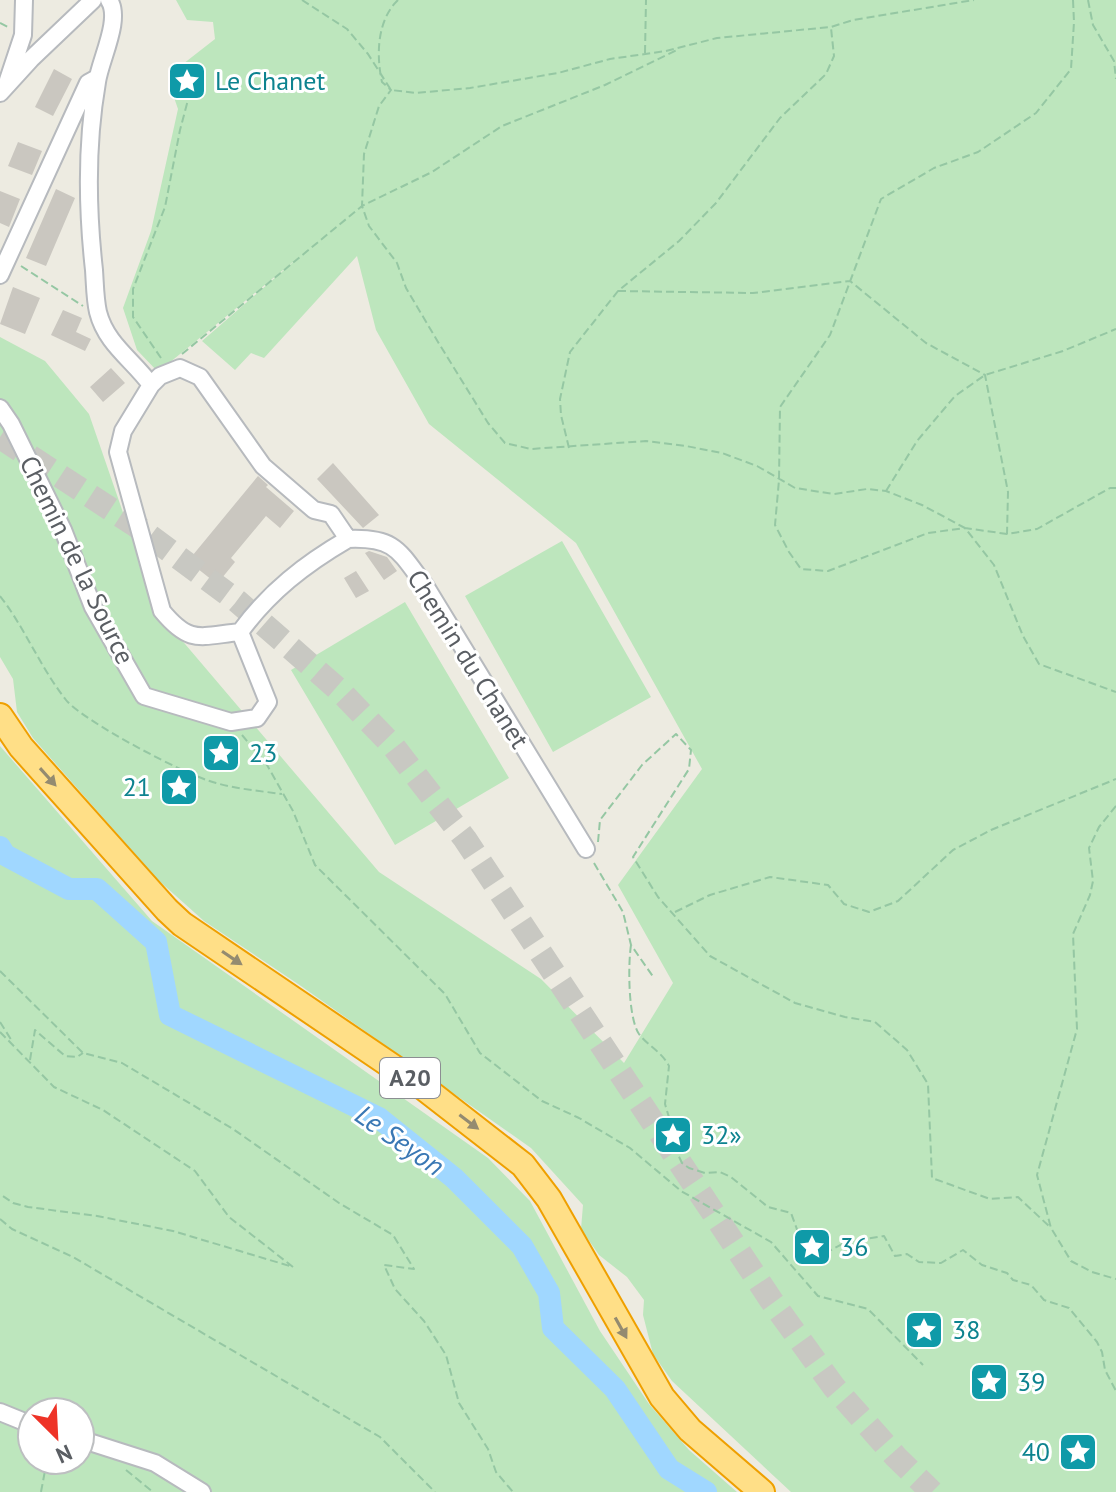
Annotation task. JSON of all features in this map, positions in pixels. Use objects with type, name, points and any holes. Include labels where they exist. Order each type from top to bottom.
[{"type":"highway","name":"A20","points":[[0,716],[32,759],[182,924],[424,1088],[523,1165],[549,1199],[662,1397],[690,1430],[762,1492]]},
{"type":"street","points":[[3,89],[23,35],[24,0]]},
{"type":"street","points":[[3,89],[93,0]]},
{"type":"street","points":[[109,0],[114,19],[97,78],[89,141],[88,220],[99,312],[107,335],[151,385]]},
{"type":"street","points":[[0,275],[88,83],[97,78]]},
{"type":"street","points":[[175,370],[200,377],[263,466],[314,510],[331,514],[348,539],[310,561],[260,605],[240,632],[193,637],[178,630],[162,611],[118,452],[123,431],[151,385],[160,376],[175,370]]},
{"type":"street","name":"Chemin de la Source","points":[[0,408],[11,424],[63,530],[93,607],[144,696],[231,722]]},
{"type":"street","name":"Chemin du Chanet","points":[[348,539],[373,538],[396,548],[404,557],[426,587],[586,849]]},
{"type":"street","points":[[231,722],[257,718],[268,702],[240,632]]},
{"type":"street","points":[[96,1443],[155,1463],[202,1492]]},
{"type":"path","points":[[302,0],[347,29],[380,72]]},
{"type":"path","points":[[398,0],[387,10],[384,21],[379,42],[380,72],[382,82],[391,90],[416,93],[470,88],[558,73],[610,59],[717,38],[831,27],[853,20],[974,0]]},
{"type":"path","points":[[645,54],[646,0]]},
{"type":"path","points":[[1073,0],[1071,69],[1036,113],[978,152],[934,168],[881,199],[830,335],[780,407],[775,525],[801,569],[828,571],[928,533],[965,528],[1007,534],[1037,529],[1110,488],[1116,488]]},
{"type":"path","points":[[1088,0],[1093,25],[1114,61],[1116,79]]},
{"type":"path","points":[[569,448],[560,399],[570,352],[618,291],[679,241],[716,203],[780,118],[826,74],[834,56],[831,27]]},
{"type":"path","points":[[175,370],[177,358],[362,206],[432,172],[502,126],[605,85],[681,47]]},
{"type":"path","points":[[175,370],[133,317],[131,308],[133,289],[165,207],[193,81]]},
{"type":"path","points":[[391,90],[379,106],[364,154],[362,206],[369,226],[397,263],[406,288],[488,423],[505,443],[531,449],[646,441],[686,446],[722,453],[757,466],[795,488],[834,494],[867,489],[886,491],[922,505],[965,528],[994,565],[1023,636],[1039,664],[1116,692]]},
{"type":"path","points":[[8,256],[88,309],[99,312]]},
{"type":"path","points":[[618,291],[753,293],[850,281],[926,343],[985,375]]},
{"type":"path","points":[[886,491],[917,441],[955,396],[985,375],[1063,351],[1116,329]]},
{"type":"path","points":[[985,375],[1008,492],[1007,534]]},
{"type":"path","points":[[0,596],[68,703],[95,723],[173,765],[213,782],[283,794]]},
{"type":"path","points":[[231,722],[267,765],[293,811],[315,865],[445,994],[480,1053],[542,1101],[579,1118],[630,1148],[681,1191],[771,1242],[818,1296],[868,1309],[923,1365]]},
{"type":"path","points":[[586,849],[597,852],[600,820],[642,765],[676,734],[691,750],[689,769],[633,857],[658,897],[710,956],[795,1003],[875,1022],[907,1050],[928,1084],[932,1178],[990,1199],[1018,1197],[1051,1228],[1071,1261],[1092,1272],[1116,1279]]},
{"type":"path","points":[[673,913],[710,895],[770,877],[828,885],[844,904],[869,912],[898,901],[953,850],[991,830],[1116,779]]},
{"type":"path","points":[[1051,1228],[1037,1175],[1077,1029],[1073,934],[1093,881],[1089,848],[1099,827],[1116,806]]},
{"type":"path","points":[[586,849],[623,912],[631,945],[634,1020],[640,1035],[669,1066],[666,1114],[671,1124],[674,1148],[685,1166],[731,1177],[768,1207],[791,1213],[799,1235],[816,1230],[825,1249],[884,1236],[895,1256],[907,1254],[919,1262],[941,1263],[963,1250],[982,1265],[1031,1285],[1044,1300],[1067,1307],[1093,1335],[1116,1391]]},
{"type":"path","points":[[631,945],[654,978]]},
{"type":"path","points":[[0,971],[83,1053],[122,1063],[233,1129],[339,1203],[393,1235],[414,1269],[384,1265],[395,1289],[424,1321],[446,1355],[459,1403],[488,1449],[496,1472],[513,1492]]},
{"type":"path","points":[[0,1022],[16,1048]]},
{"type":"path","points":[[29,1062],[35,1030],[65,1056],[77,1057],[83,1053]]},
{"type":"path","points":[[0,1032],[54,1087],[103,1110],[195,1171],[229,1217],[293,1267],[173,1231],[28,1207],[13,1203],[0,1194]]},
{"type":"path","points":[[0,1219],[12,1229],[73,1257],[380,1437],[435,1492]]},
{"type":"path","points":[[109,1447],[122,1468],[153,1492]]},
{"type":"green space","points":[[176,0],[1116,0],[1116,1492],[791,1492],[672,1381],[653,1354],[643,1315],[644,1300],[627,1277],[599,1255],[581,1229],[583,1205],[531,1148],[204,921],[157,879],[33,738],[17,712],[13,679],[0,657],[0,337],[45,361],[89,414],[157,611],[379,872],[541,979],[624,1063],[673,983],[618,885],[702,769],[576,543],[429,424],[376,330],[357,256],[264,358],[251,353],[235,370],[202,341],[299,257],[158,372],[137,350],[123,308],[151,231],[178,109],[169,83],[183,64],[215,39],[213,22],[187,20]]},
{"type":"green space","points":[[562,541],[651,697],[553,752],[465,596]]},
{"type":"green space","points":[[405,602],[509,778],[395,845],[291,670]]},
{"type":"green space","points":[[0,746],[152,921],[488,1158],[530,1201],[600,1331],[649,1404],[689,1450],[737,1492],[0,1492]]},
{"type":"building","points":[[54,69],[72,79],[53,116],[35,107]]},
{"type":"building","points":[[18,142],[42,151],[32,175],[8,166]]},
{"type":"building","points":[[56,189],[75,198],[46,266],[26,258]]},
{"type":"building","points":[[0,191],[20,199],[9,227],[0,223]]},
{"type":"building","points":[[13,287],[40,298],[25,334],[0,324]]},
{"type":"building","points":[[63,310],[82,318],[76,332],[91,339],[85,351],[51,335]]},
{"type":"building","points":[[111,368],[125,383],[103,402],[90,387]]},
{"type":"building","points":[[333,463],[379,515],[363,528],[317,479]]},
{"type":"building","points":[[258,476],[294,511],[280,528],[266,516],[231,558],[235,562],[217,584],[188,561]]},
{"type":"building","points":[[369,551],[387,557],[397,571],[384,580],[365,553]]},
{"type":"building","points":[[356,571],[369,591],[356,598],[344,578]]},
{"type":"waterway","name":"Le Seyon","points":[[0,847],[5,855],[69,889],[97,889],[156,942],[170,1015],[379,1118],[454,1178],[522,1246],[549,1293],[553,1328],[615,1389],[669,1469],[706,1492]]},
{"type":"tunnel","points":[[0,437],[135,525],[237,601],[340,691],[393,746],[465,839],[771,1300],[834,1387],[896,1457],[932,1492]]},
{"type":"place","name":"Le Chanet","points":[[187,81]]},
{"type":"place","name":"23","points":[[221,753]]},
{"type":"place","name":"21","points":[[179,787]]},
{"type":"place","name":"32»","points":[[673,1135]]},
{"type":"place","name":"36","points":[[812,1247]]},
{"type":"place","name":"38","points":[[924,1330]]},
{"type":"place","name":"39","points":[[989,1382]]},
{"type":"place","name":"40","points":[[1078,1452]]}]
